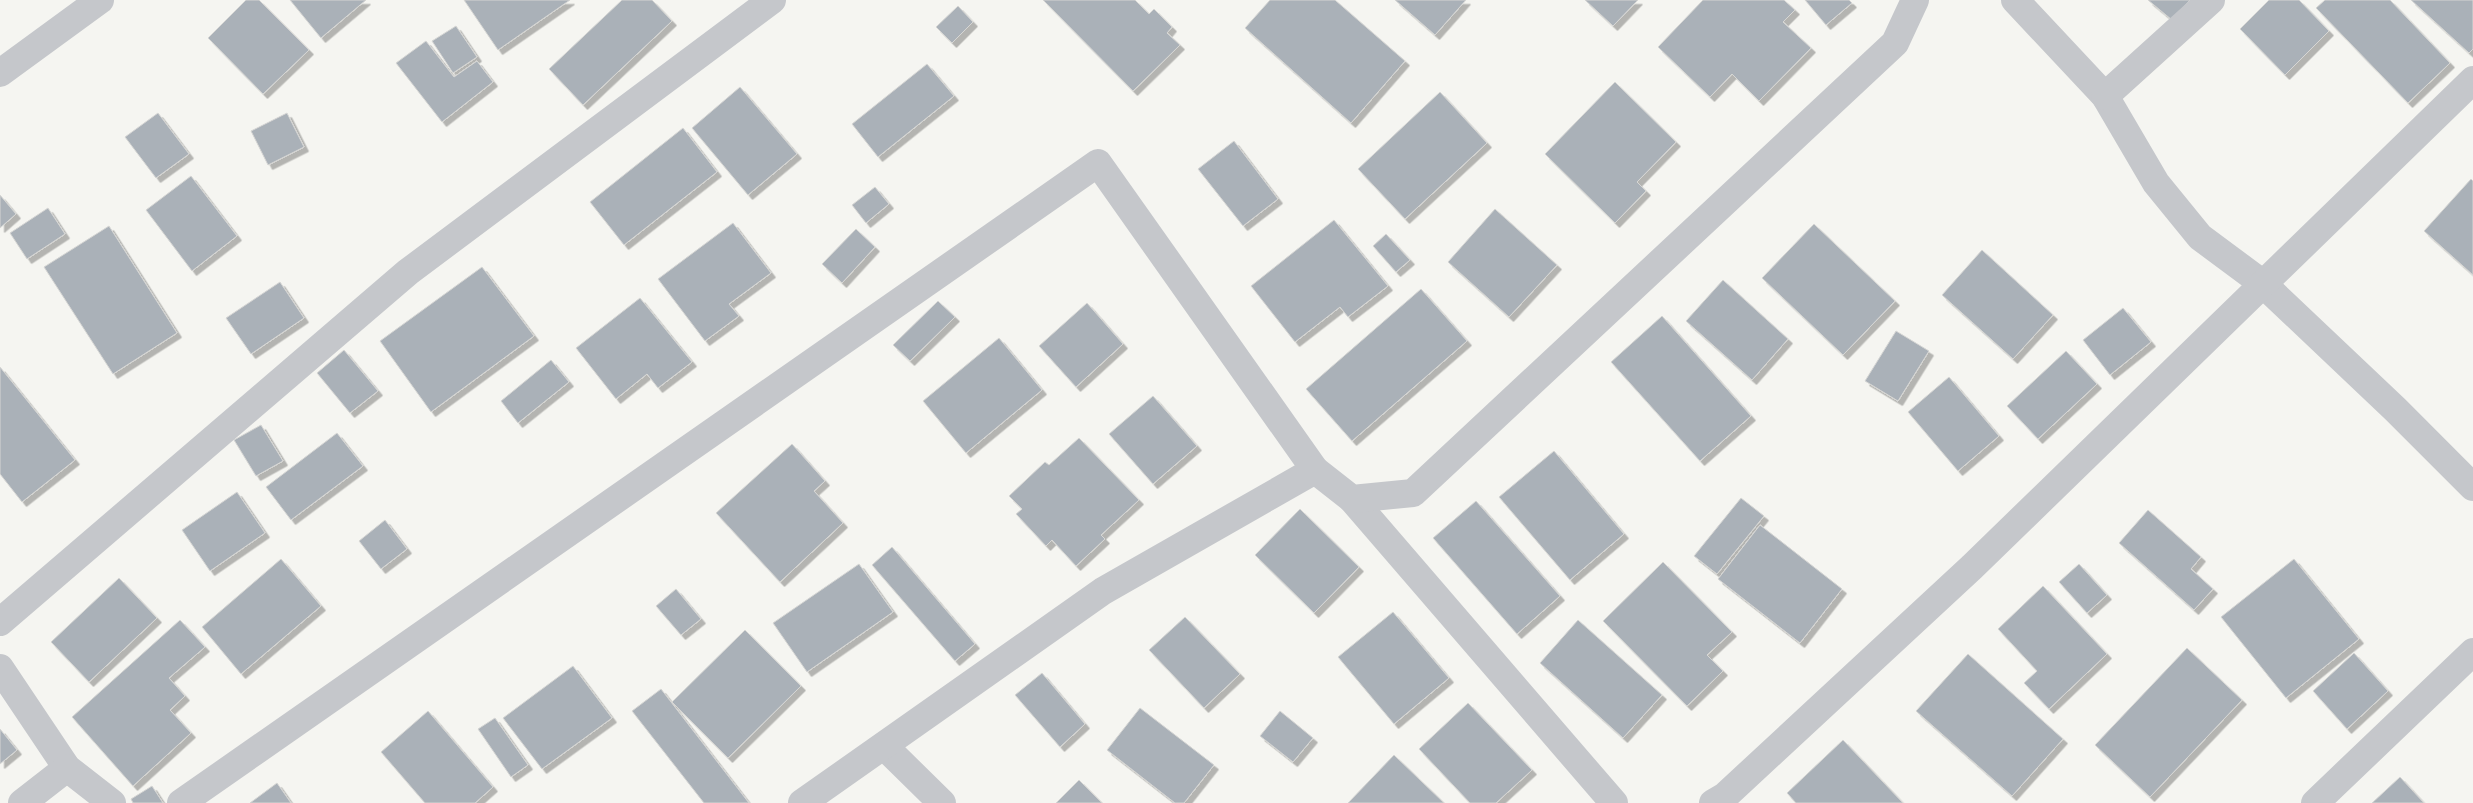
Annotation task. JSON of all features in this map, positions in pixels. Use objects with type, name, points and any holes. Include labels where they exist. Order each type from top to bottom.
[{"type":"street","points":[[0,73],[100,0]]},
{"type":"street","points":[[0,622],[408,272],[772,0]]},
{"type":"street","points":[[1352,499],[1412,493],[1895,43],[1915,0]]},
{"type":"street","points":[[2014,0],[2105,96],[2156,183],[2200,237],[2262,283],[2395,409],[2473,487]]},
{"type":"street","points":[[2105,96],[2211,0]]},
{"type":"street","points":[[1713,803],[1725,796],[1972,567],[2262,283],[2473,80]]},
{"type":"street","points":[[181,803],[1098,163],[1315,470],[1352,499],[1614,803]]},
{"type":"street","points":[[802,803],[1103,591],[1315,470]]},
{"type":"street","points":[[2315,803],[2473,652]]},
{"type":"street","points":[[0,668],[67,768],[112,803]]},
{"type":"street","points":[[884,746],[942,803]]},
{"type":"street","points":[[22,803],[67,768]]},
{"type":"building","points":[[246,0],[259,0],[309,50],[263,94],[208,38]]},
{"type":"building","points":[[290,0],[366,0],[321,38]]},
{"type":"building","points":[[464,0],[570,0],[498,50]]},
{"type":"building","points":[[622,0],[652,0],[672,21],[583,105],[549,69]]},
{"type":"building","points":[[1043,0],[1135,0],[1149,14],[1154,9],[1172,27],[1167,33],[1180,45],[1133,91]]},
{"type":"building","points":[[1270,0],[1335,0],[1405,61],[1351,123],[1245,28]]},
{"type":"building","points":[[1395,0],[1466,0],[1435,35]]},
{"type":"building","points":[[1585,0],[1638,0],[1613,26]]},
{"type":"building","points":[[1703,0],[1784,0],[1795,10],[1783,22],[1811,48],[1759,101],[1732,74],[1710,97],[1658,47]]},
{"type":"building","points":[[1805,0],[1849,0],[1852,3],[1826,25]]},
{"type":"building","points":[[2148,0],[2190,0],[2172,20]]},
{"type":"building","points":[[2269,0],[2299,0],[2329,31],[2285,75],[2240,29]]},
{"type":"building","points":[[2325,0],[2390,0],[2450,63],[2408,103],[2316,8]]},
{"type":"building","points":[[2411,0],[2473,0],[2473,49],[2469,53]]},
{"type":"building","points":[[958,6],[973,22],[952,43],[936,27]]},
{"type":"building","points":[[456,26],[477,57],[453,73],[432,41]]},
{"type":"building","points":[[426,41],[454,77],[477,61],[493,82],[442,122],[396,63]]},
{"type":"building","points":[[927,64],[954,96],[878,157],[852,124]]},
{"type":"building","points":[[1615,82],[1676,142],[1637,182],[1646,191],[1615,223],[1545,154]]},
{"type":"building","points":[[740,87],[797,154],[748,195],[692,128]]},
{"type":"building","points":[[1440,92],[1487,143],[1405,219],[1358,169]]},
{"type":"building","points":[[158,113],[189,154],[156,178],[125,137]]},
{"type":"building","points":[[287,113],[304,147],[268,165],[251,131]]},
{"type":"building","points":[[683,128],[717,172],[624,245],[590,202]]},
{"type":"building","points":[[1234,141],[1278,199],[1243,226],[1198,169]]},
{"type":"building","points":[[191,176],[237,236],[192,271],[146,210]]},
{"type":"building","points":[[2471,179],[2473,181],[2473,275],[2424,231]]},
{"type":"building","points":[[875,187],[889,204],[866,223],[852,205]]},
{"type":"building","points":[[0,195],[16,214],[0,228]]},
{"type":"building","points":[[48,208],[65,234],[27,259],[10,233]]},
{"type":"building","points":[[1495,209],[1557,265],[1509,317],[1448,262]]},
{"type":"building","points":[[1334,220],[1388,286],[1348,317],[1340,307],[1295,342],[1251,286]]},
{"type":"building","points":[[733,223],[771,273],[729,304],[739,316],[705,341],[658,279]]},
{"type":"building","points":[[1814,224],[1895,301],[1843,355],[1762,278]]},
{"type":"building","points":[[109,226],[177,333],[113,374],[44,267]]},
{"type":"building","points":[[856,229],[875,247],[842,283],[822,264]]},
{"type":"building","points":[[1386,234],[1410,260],[1396,272],[1373,246]]},
{"type":"building","points":[[1982,250],[2053,315],[2013,359],[1942,295]]},
{"type":"building","points":[[482,267],[534,336],[431,412],[380,341]]},
{"type":"building","points":[[1723,280],[1788,339],[1752,380],[1686,321]]},
{"type":"building","points":[[280,282],[304,318],[251,354],[226,318]]},
{"type":"building","points":[[1421,289],[1467,341],[1352,441],[1306,389]]},
{"type":"building","points":[[640,298],[692,362],[658,388],[647,374],[616,399],[576,348]]},
{"type":"building","points":[[938,301],[955,317],[910,361],[893,345]]},
{"type":"building","points":[[1087,303],[1123,344],[1076,387],[1039,346]]},
{"type":"building","points":[[2123,308],[2151,342],[2110,375],[2083,340]]},
{"type":"building","points":[[1662,316],[1751,416],[1700,461],[1611,362]]},
{"type":"building","points":[[1896,331],[1929,351],[1898,401],[1865,381]]},
{"type":"building","points":[[999,338],[1042,390],[966,453],[923,401]]},
{"type":"building","points":[[344,350],[378,391],[350,413],[317,373]]},
{"type":"building","points":[[2066,351],[2097,384],[2038,439],[2007,406]]},
{"type":"building","points":[[551,360],[569,382],[518,423],[501,401]]},
{"type":"building","points":[[0,367],[75,460],[22,502],[0,474]]},
{"type":"building","points":[[1949,377],[1999,436],[1958,471],[1908,412]]},
{"type":"building","points":[[1153,396],[1197,446],[1153,484],[1109,434]]},
{"type":"building","points":[[261,425],[283,461],[256,476],[234,440]]},
{"type":"building","points":[[337,433],[363,466],[291,520],[266,487]]},
{"type":"building","points":[[1079,438],[1139,500],[1101,535],[1105,539],[1076,566],[1052,540],[1046,546],[1016,514],[1022,509],[1009,496],[1045,462],[1049,465]]},
{"type":"building","points":[[792,444],[825,481],[814,491],[843,523],[780,582],[716,513]]},
{"type":"building","points":[[1554,451],[1624,534],[1570,580],[1499,497]]},
{"type":"building","points":[[237,492],[265,533],[210,571],[182,530]]},
{"type":"building","points":[[1741,498],[1764,516],[1717,574],[1694,556]]},
{"type":"building","points":[[1476,501],[1560,596],[1517,634],[1433,538]]},
{"type":"building","points":[[1300,509],[1359,567],[1314,613],[1255,555]]},
{"type":"building","points":[[2148,510],[2201,557],[2191,569],[2213,589],[2194,610],[2119,543]]},
{"type":"building","points":[[385,520],[407,549],[381,569],[359,541]]},
{"type":"building","points":[[1760,525],[1842,589],[1800,643],[1718,579]]},
{"type":"building","points":[[892,547],[975,644],[955,661],[872,565]]},
{"type":"building","points":[[281,559],[321,606],[241,674],[202,627]]},
{"type":"building","points":[[2294,559],[2359,639],[2286,698],[2221,617]]},
{"type":"building","points":[[1663,562],[1732,632],[1707,655],[1723,671],[1687,706],[1603,621]]},
{"type":"building","points":[[859,564],[893,612],[807,672],[773,623]]},
{"type":"building","points":[[2079,564],[2107,595],[2087,613],[2059,582]]},
{"type":"building","points":[[119,578],[157,618],[89,682],[51,642]]},
{"type":"building","points":[[2043,586],[2107,654],[2049,709],[2024,683],[2037,671],[1998,629]]},
{"type":"building","points":[[676,589],[701,619],[681,635],[656,606]]},
{"type":"building","points":[[1393,612],[1449,678],[1394,724],[1338,657]]},
{"type":"building","points":[[1185,617],[1240,674],[1204,708],[1149,650]]},
{"type":"building","points":[[180,620],[205,647],[169,678],[185,696],[170,710],[191,733],[133,786],[72,717]]},
{"type":"building","points":[[1578,620],[1662,695],[1623,738],[1540,663]]},
{"type":"building","points":[[745,630],[801,686],[728,758],[672,702]]},
{"type":"building","points":[[2187,648],[2242,700],[2150,797],[2095,745]]},
{"type":"building","points":[[2354,653],[2388,691],[2347,729],[2313,691]]},
{"type":"building","points":[[1968,654],[2063,739],[2012,796],[1916,711]]},
{"type":"building","points":[[573,666],[612,718],[542,769],[503,718]]},
{"type":"building","points":[[1042,673],[1085,724],[1060,747],[1015,695]]},
{"type":"building","points":[[661,689],[749,803],[704,803],[632,711]]},
{"type":"building","points":[[1468,703],[1532,770],[1496,803],[1470,803],[1419,749]]},
{"type":"building","points":[[1140,708],[1214,765],[1184,803],[1175,803],[1107,750]]},
{"type":"building","points":[[428,711],[493,787],[475,803],[425,803],[381,752]]},
{"type":"building","points":[[1280,711],[1313,738],[1293,762],[1260,736]]},
{"type":"building","points":[[495,718],[528,765],[511,777],[478,729]]},
{"type":"building","points":[[0,729],[17,750],[0,764]]},
{"type":"building","points":[[1843,740],[1903,803],[1796,803],[1787,793]]},
{"type":"building","points":[[1394,755],[1444,803],[1348,803]]},
{"type":"building","points":[[2400,777],[2424,803],[2372,803]]},
{"type":"building","points":[[1079,780],[1102,803],[1056,803]]},
{"type":"building","points":[[277,783],[291,803],[250,803]]},
{"type":"building","points":[[152,786],[163,803],[133,803],[131,799]]}]
